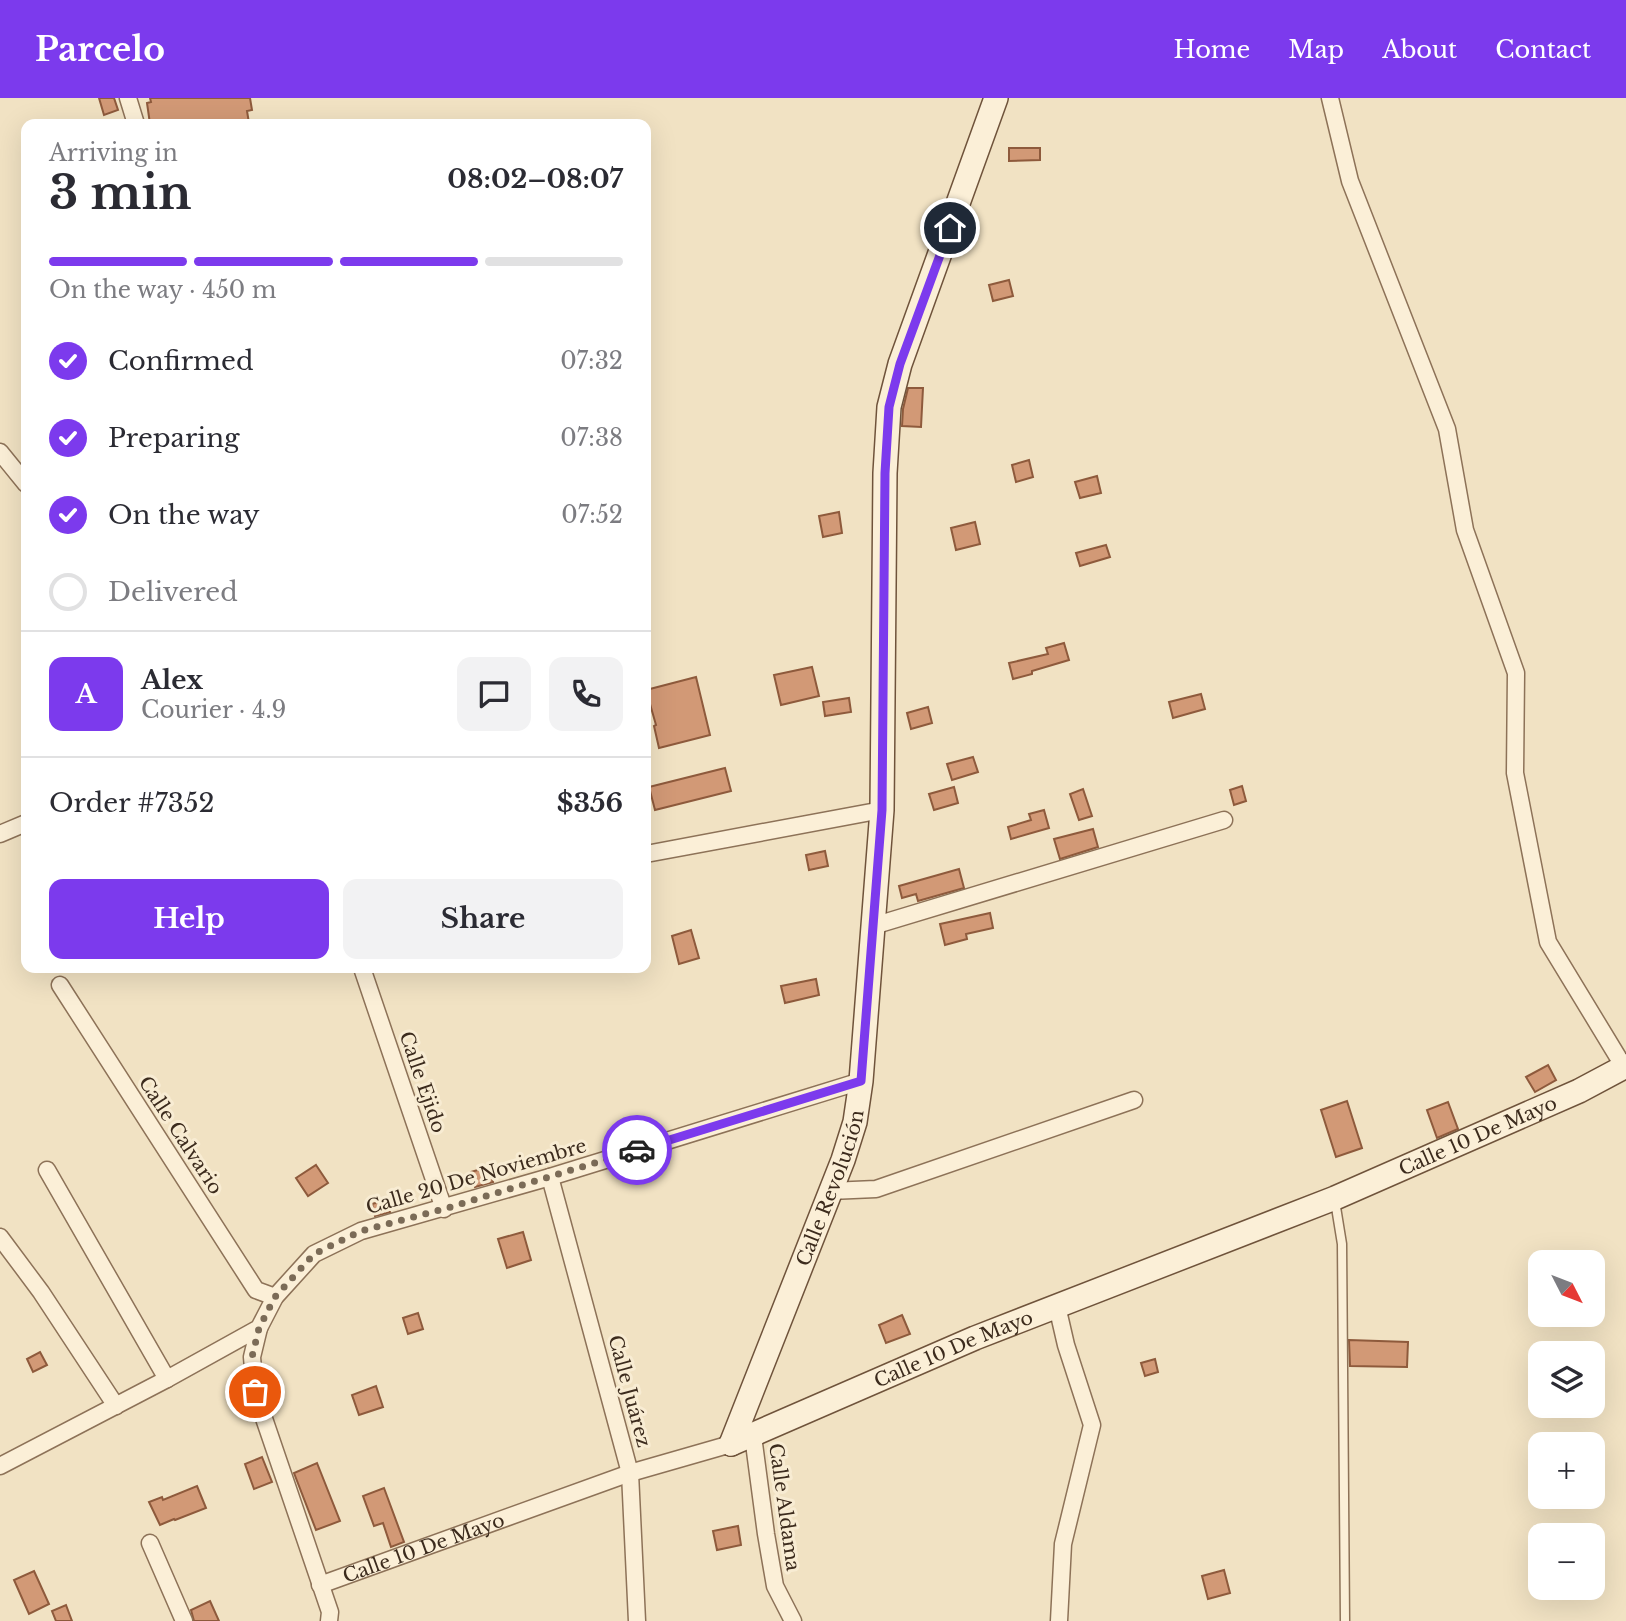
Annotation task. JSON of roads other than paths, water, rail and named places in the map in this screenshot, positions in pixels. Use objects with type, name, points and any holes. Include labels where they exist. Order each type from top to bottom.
[{"type":"street","points":[[128,98],[134,119]]},
{"type":"street","name":"Calle Revolución","points":[[731,1444],[843,1160],[855,1122],[861,1081],[882,810],[885,473],[889,407],[900,364],[996,98]]},
{"type":"street","points":[[1330,98],[1350,181],[1447,429],[1465,530],[1516,673],[1515,773],[1548,942],[1625,1066]]},
{"type":"street","points":[[0,453],[21,478]]},
{"type":"street","points":[[651,854],[882,810]]},
{"type":"street","points":[[873,926],[1224,820]]},
{"type":"street","points":[[0,834],[21,825]]},
{"type":"street","name":"Calle Ejido","points":[[364,973],[444,1209]]},
{"type":"street","name":"Calle Calvario","points":[[60,985],[256,1290],[275,1297]]},
{"type":"street","name":"Calle 10 De Mayo","points":[[320,1585],[630,1473],[753,1436],[975,1338],[1335,1198],[1579,1091],[1625,1066]]},
{"type":"street","name":"Calle 20 De Noviembre","points":[[330,1621],[330,1612],[255,1392],[252,1357],[259,1328],[275,1297],[314,1254],[361,1231],[551,1177],[861,1081]]},
{"type":"street","points":[[830,1191],[876,1188],[1134,1100]]},
{"type":"street","points":[[47,1170],[167,1379]]},
{"type":"street","name":"Calle Juárez","points":[[551,1177],[630,1473],[637,1621]]},
{"type":"street","points":[[0,1237],[41,1292],[116,1406]]},
{"type":"street","points":[[1057,1306],[1066,1345],[1092,1425],[1063,1544],[1059,1621]]},
{"type":"street","points":[[0,1466],[259,1328]]},
{"type":"street","name":"Calle Aldama","points":[[753,1436],[775,1586],[793,1621]]},
{"type":"street","points":[[150,1543],[184,1621]]},
{"type":"lane","points":[[1335,1198],[1342,1244],[1345,1621]]}]
